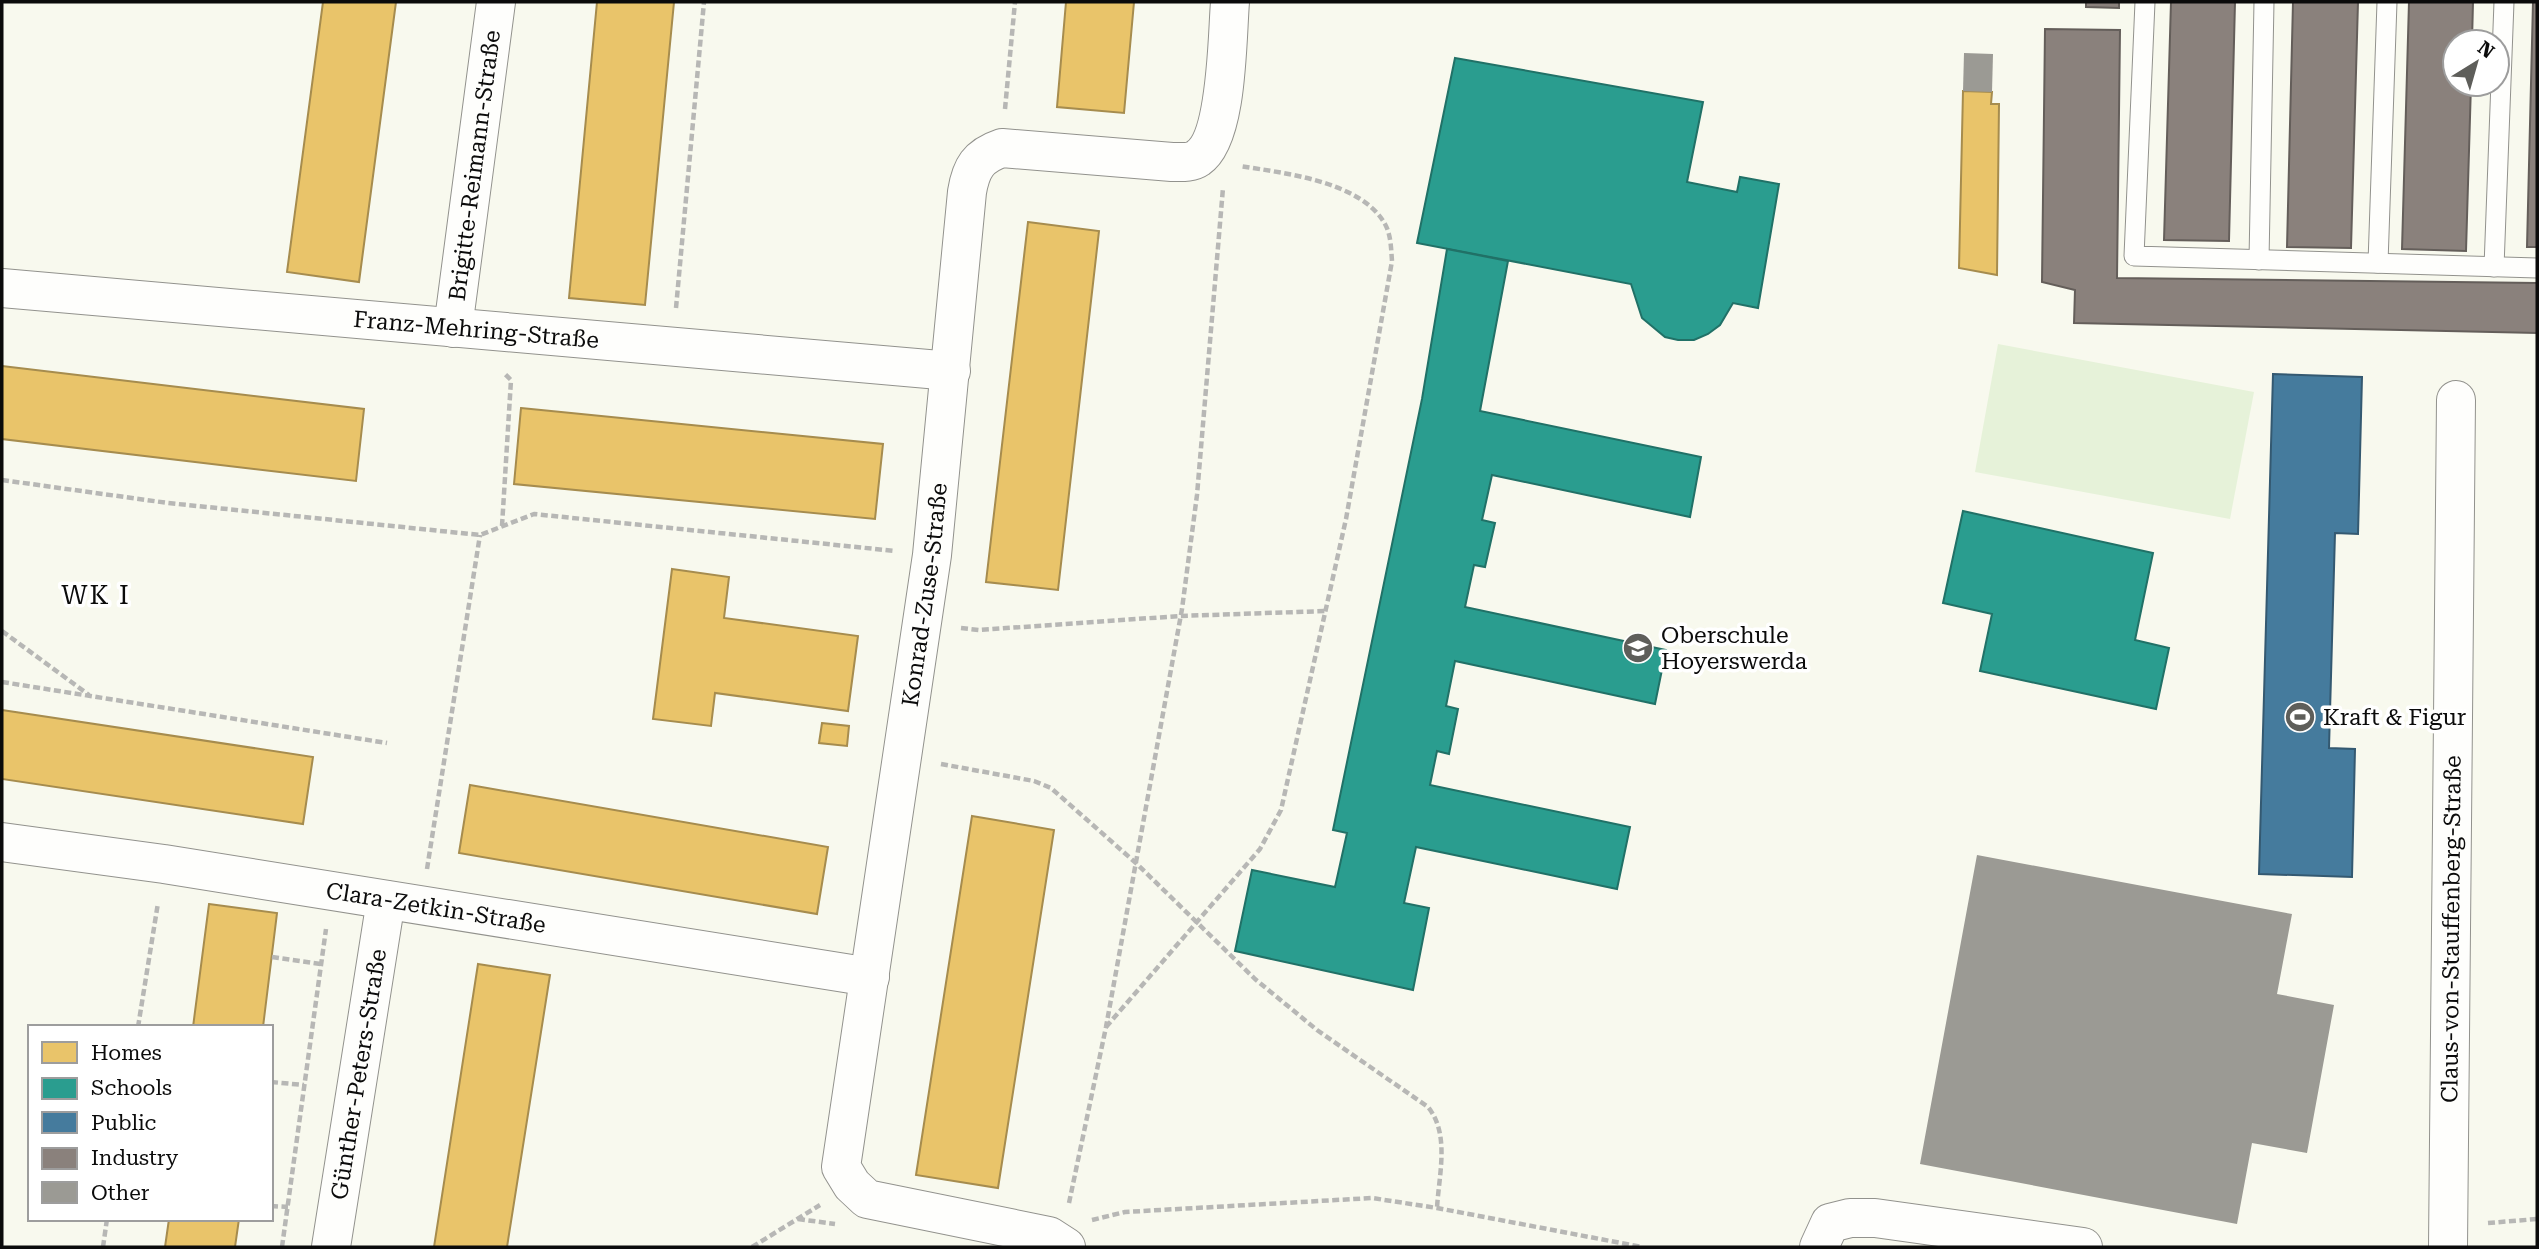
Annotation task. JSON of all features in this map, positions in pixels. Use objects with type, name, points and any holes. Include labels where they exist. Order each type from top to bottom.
[{"type":"street","name":"Brigitte-Reimann-Straße","points":[[453,328],[496,2]]},
{"type":"street","points":[[1002,148],[1172,162],[1211,161],[1207,149],[1219,118],[1230,2]]},
{"type":"street","name":"Konrad-Zuse-Straße","points":[[852,1185],[841,1167],[932,555],[969,177],[974,165],[986,153],[1002,148]]},
{"type":"street","name":"Franz-Mehring-Straße","points":[[2,288],[951,371]]},
{"type":"street","name":"Claus-von-Stauffenberg-Straße","points":[[2449,1237],[2456,400]]},
{"type":"street","name":"Clara-Zetkin-Straße","points":[[2,842],[164,864],[870,977]]},
{"type":"street","name":"Günther-Peters-Straße","points":[[331,1247],[404,902]]},
{"type":"street","points":[[852,1185],[867,1199],[888,1205],[1063,1240]]},
{"type":"street","points":[[1819,1247],[1830,1223],[1850,1218],[1875,1218],[2084,1247]]},
{"type":"lane","points":[[2145,2],[2134,256],[2537,268]]},
{"type":"lane","points":[[2259,260],[2264,2]]},
{"type":"lane","points":[[2378,263],[2387,2]]},
{"type":"lane","points":[[2494,267],[2504,2]]},
{"type":"path","points":[[672,347],[704,2]]},
{"type":"path","points":[[1002,148],[1015,2]]},
{"type":"path","points":[[1063,1240],[1137,864],[1180,616],[1197,495],[1211,161],[1331,185],[1371,207],[1384,222],[1390,237],[1392,261],[1346,519],[1281,810],[1260,849],[1106,1027]]},
{"type":"path","points":[[491,331],[488,358],[511,380],[502,526]]},
{"type":"path","points":[[2,480],[182,505],[480,535],[534,514],[932,555]]},
{"type":"path","points":[[404,902],[480,535]]},
{"type":"path","points":[[922,624],[979,630],[1180,616],[1326,611]]},
{"type":"path","points":[[2,631],[90,695]]},
{"type":"path","points":[[2,682],[387,743]]},
{"type":"path","points":[[902,757],[1024,779],[1051,788],[1137,864],[1255,979],[1317,1030],[1428,1107],[1440,1121],[1442,1136],[1437,1208]]},
{"type":"path","points":[[138,1025],[164,864]]},
{"type":"path","points":[[282,1247],[331,891]]},
{"type":"path","points":[[272,957],[321,964]]},
{"type":"path","points":[[273,1082],[304,1085]]},
{"type":"path","points":[[752,1247],[852,1185]]},
{"type":"path","points":[[1063,1240],[1125,1212],[1372,1198],[1642,1247]]},
{"type":"path","points":[[273,1206],[288,1207]]},
{"type":"path","points":[[2449,1237],[2537,1219]]},
{"type":"path","points":[[103,1247],[107,1221]]},
{"type":"green space","points":[[1998,344],[2254,392],[2230,519],[1975,472]]},
{"type":"building: Homes","points":[[323,2],[396,2],[359,282],[287,272]]},
{"type":"building: Homes","points":[[597,2],[674,2],[645,305],[569,298]]},
{"type":"building: Homes","points":[[1066,2],[1134,2],[1124,113],[1057,107]]},
{"type":"building: Homes","points":[[1963,91],[1992,92],[1991,104],[1999,104],[1997,275],[1959,268]]},
{"type":"building: Homes","points":[[1028,222],[1099,231],[1058,590],[986,582]]},
{"type":"building: Homes","points":[[2,366],[364,409],[356,481],[2,439]]},
{"type":"building: Homes","points":[[521,408],[883,444],[875,519],[514,484]]},
{"type":"building: Homes","points":[[672,569],[729,577],[724,618],[858,636],[848,711],[715,693],[711,726],[653,719]]},
{"type":"building: Homes","points":[[2,710],[313,757],[303,824],[2,779]]},
{"type":"building: Homes","points":[[822,723],[849,726],[847,746],[819,743]]},
{"type":"building: Homes","points":[[470,785],[828,847],[817,914],[459,853]]},
{"type":"building: Homes","points":[[972,816],[1054,830],[998,1188],[916,1175]]},
{"type":"building: Homes","points":[[209,904],[277,913],[263,1025],[193,1025]]},
{"type":"building: Homes","points":[[478,964],[550,975],[507,1247],[434,1247]]},
{"type":"building: Homes","points":[[169,1221],[239,1221],[235,1247],[165,1247]]},
{"type":"building: Schools","points":[[1455,58],[1703,102],[1687,182],[1737,192],[1740,177],[1779,184],[1758,308],[1733,303],[1720,325],[1708,334],[1694,340],[1678,340],[1665,337],[1642,318],[1631,284],[1417,243]]},
{"type":"building: Schools","points":[[1447,249],[1508,261],[1480,411],[1701,457],[1690,517],[1492,475],[1482,520],[1495,523],[1485,567],[1474,565],[1465,607],[1666,650],[1655,704],[1455,661],[1446,706],[1458,709],[1449,754],[1437,751],[1430,785],[1630,827],[1617,889],[1416,847],[1404,903],[1429,908],[1413,990],[1235,951],[1252,870],[1335,887],[1347,833],[1333,830],[1422,399]]},
{"type":"building: Schools","points":[[1963,511],[2153,553],[2135,640],[2169,648],[2156,709],[1980,671],[1992,614],[1943,603]]},
{"type":"building: Public","points":[[2273,374],[2362,377],[2358,534],[2335,533],[2329,748],[2355,749],[2352,877],[2259,874]]},
{"type":"building: Industry","points":[[2086,2],[2119,2],[2119,8],[2086,7]]},
{"type":"building: Industry","points":[[2171,2],[2235,2],[2229,241],[2164,240]]},
{"type":"building: Industry","points":[[2293,2],[2358,2],[2351,248],[2287,247]]},
{"type":"building: Industry","points":[[2409,2],[2473,2],[2472,28],[2441,28],[2441,98],[2471,98],[2466,251],[2402,249]]},
{"type":"building: Industry","points":[[2533,2],[2537,2],[2537,247],[2527,247]]},
{"type":"building: Industry","points":[[2045,29],[2120,30],[2117,278],[2537,283],[2537,333],[2074,323],[2075,290],[2042,282]]},
{"type":"building: Other","points":[[1964,53],[1993,54],[1992,92],[1963,91]]},
{"type":"building: Other","points":[[1977,855],[2292,914],[2277,994],[2334,1005],[2307,1153],[2252,1143],[2237,1224],[1920,1164]]},
{"type":"place","name":"Oberschule Hoyerswerda","points":[[1638,648]]},
{"type":"place","name":"Kraft & Figur","points":[[2300,717]]},
{"type":"district","name":"WK I","points":[[96,595]]}]
